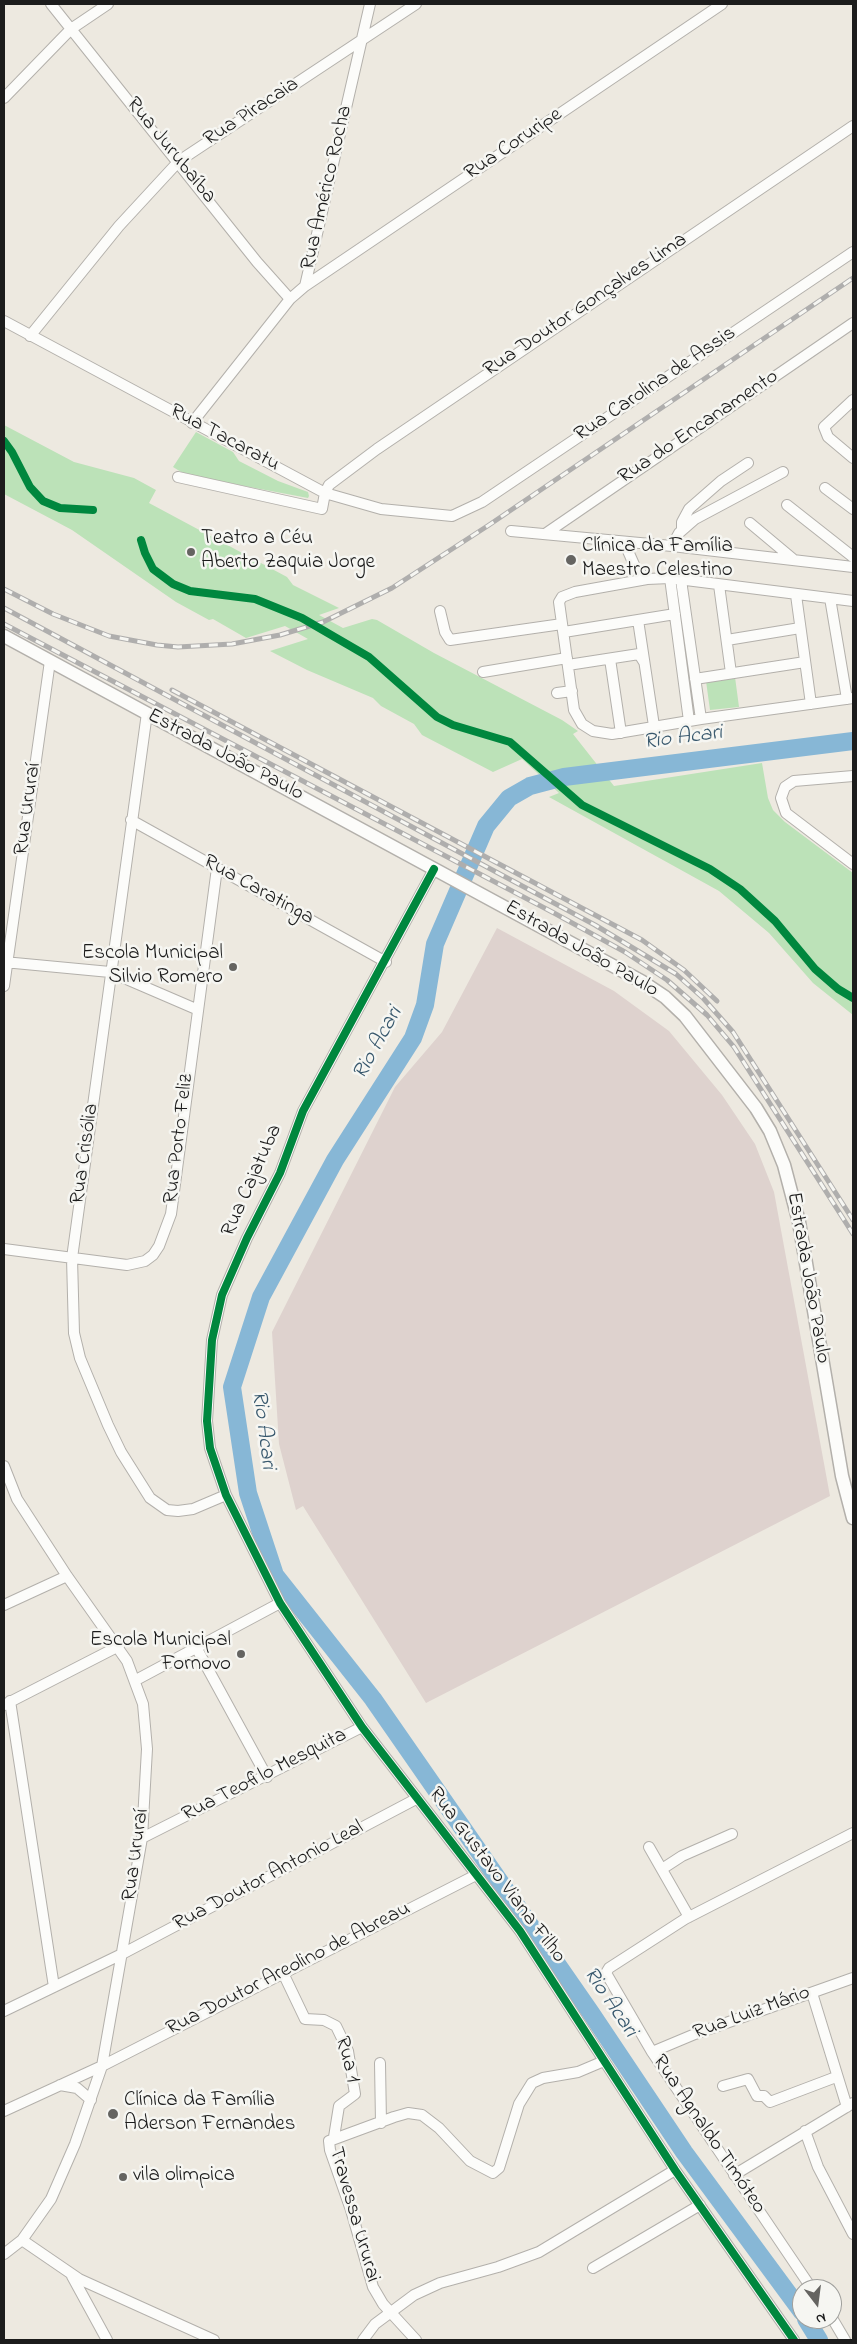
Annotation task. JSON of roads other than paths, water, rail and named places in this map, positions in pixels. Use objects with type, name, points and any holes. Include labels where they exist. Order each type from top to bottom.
[{"type":"main road","name":"Estrada João Paulo","points":[[4,636],[641,981],[665,997],[702,1036],[770,1131],[778,1148],[791,1187],[842,1476],[853,1518]]},
{"type":"street","name":"Rua Jurubaíba","points":[[51,4],[179,161],[257,262],[290,299]]},
{"type":"street","points":[[4,98],[71,29],[108,4]]},
{"type":"street","name":"Rua Américo Rocha","points":[[192,423],[290,299],[305,286],[370,4]]},
{"type":"street","name":"Rua Piracaia","points":[[30,336],[118,226],[179,161],[416,4]]},
{"type":"street","name":"Rua Coruripe","points":[[305,286],[722,4]]},
{"type":"street","name":"Rua Doutor Gonçalves Lima","points":[[178,477],[322,509],[325,493],[338,477],[853,126]]},
{"type":"street","name":"Rua Carolina de Assis","points":[[457,516],[482,502],[853,252]]},
{"type":"street","name":"Rua Tacaratu","points":[[4,321],[325,493],[381,509],[446,517],[457,516]]},
{"type":"street","name":"Rua do Encanamento","points":[[545,534],[853,323]]},
{"type":"street","points":[[853,400],[825,424],[825,432],[833,442],[853,458]]},
{"type":"street","points":[[682,530],[682,522],[689,509],[722,481],[748,463]]},
{"type":"street","points":[[672,546],[682,530],[695,519],[783,472]]},
{"type":"street","points":[[825,488],[853,509]]},
{"type":"street","points":[[787,505],[853,557]]},
{"type":"street","points":[[750,523],[793,559]]},
{"type":"street","points":[[510,531],[672,546],[853,567]]},
{"type":"street","points":[[624,542],[636,569],[647,580]]},
{"type":"street","points":[[670,578],[689,721]]},
{"type":"street","points":[[830,598],[850,698],[654,726],[621,733],[600,733],[582,724],[574,710],[559,602],[562,597],[647,580],[670,578],[796,595],[830,598],[853,601]]},
{"type":"street","points":[[681,580],[701,719]]},
{"type":"street","points":[[719,585],[731,673]]},
{"type":"street","points":[[796,595],[811,704]]},
{"type":"street","points":[[440,610],[445,632],[450,640],[638,620],[675,614]]},
{"type":"street","points":[[638,620],[654,726]]},
{"type":"street","points":[[727,640],[800,628]]},
{"type":"street","points":[[483,672],[610,659],[639,654],[643,660]]},
{"type":"street","points":[[610,659],[621,733]]},
{"type":"street","name":"Rua Ururaí","points":[[4,986],[5,962],[50,661]]},
{"type":"street","points":[[695,679],[805,662]]},
{"type":"street","points":[[557,693],[572,691]]},
{"type":"street","name":"Rua Crisólia","points":[[148,713],[131,820],[72,1258],[76,1345],[104,1416],[134,1473],[150,1498],[167,1510],[193,1509],[226,1495]]},
{"type":"street","points":[[853,776],[794,781],[785,787],[781,793],[781,804],[786,813],[853,864]]},
{"type":"street","name":"Rua Caratinga","points":[[131,820],[386,962]]},
{"type":"street","name":"Rua Porto Feliz","points":[[4,1249],[132,1264],[145,1261],[153,1255],[159,1246],[167,1231],[171,1214],[196,1009],[217,868]]},
{"type":"street","name":"Rua Cajatuba","points":[[245,1528],[226,1495],[210,1448],[207,1421],[212,1340],[222,1294],[247,1238],[280,1173],[303,1110],[438,871]]},
{"type":"street","points":[[5,962],[110,972],[196,1009]]},
{"type":"street","name":"Rua Ururaí","points":[[4,1466],[17,1498],[67,1576],[118,1646],[136,1680],[146,1727],[146,1801],[142,1838],[102,2066],[75,2144],[51,2199],[22,2240],[4,2254]]},
{"type":"street","name":"Rua Gustavo Viana Filho","points":[[245,1528],[260,1566],[280,1603],[362,1727],[520,1931],[675,2170],[791,2339]]},
{"type":"street","points":[[4,1605],[67,1576]]},
{"type":"street","points":[[136,1680],[280,1603]]},
{"type":"street","points":[[54,1987],[7,1703],[118,1646]]},
{"type":"street","points":[[197,1649],[268,1777]]},
{"type":"street","name":"Rua Teofilo Mesquita","points":[[142,1838],[268,1777],[362,1727]]},
{"type":"street","name":"Rua Doutor Antonio Leal","points":[[4,2011],[122,1954],[416,1799]]},
{"type":"street","points":[[649,1847],[689,1917],[853,1833]]},
{"type":"street","points":[[662,1869],[689,1852],[732,1834]]},
{"type":"street","name":"Rua Doutor Areolino de Abreau","points":[[4,2111],[102,2066],[476,1875]]},
{"type":"street","name":"Rua Agnaldo Timóteo","points":[[689,1917],[610,1968],[607,1971],[607,1978],[652,2052],[805,2279]]},
{"type":"street","name":"Rua 1","points":[[283,1973],[305,2019],[324,2020],[336,2026],[348,2051],[355,2094],[339,2106],[334,2138]]},
{"type":"street","name":"Rua Luiz Mário","points":[[652,2052],[703,2031],[853,1978]]},
{"type":"street","points":[[734,2174],[850,2105],[836,2077],[812,1993]]},
{"type":"street","name":"Travessa Ururai","points":[[416,2340],[377,2295],[365,2262],[329,2141],[408,2113],[427,2117],[470,2161],[486,2172],[492,2173],[499,2168],[518,2104],[532,2083],[537,2080],[578,2072],[604,2060]]},
{"type":"street","name":"Rua 1","points":[[380,2064],[381,2122]]},
{"type":"street","points":[[723,2086],[748,2079],[757,2096],[764,2096],[770,2102],[836,2077]]},
{"type":"street","points":[[60,2085],[77,2088],[91,2100]]},
{"type":"street","points":[[805,2131],[818,2167],[853,2234]]},
{"type":"street","points":[[362,2340],[368,2331],[390,2312],[424,2290],[498,2268],[539,2252],[675,2170]]},
{"type":"street","points":[[593,2268],[700,2205]]},
{"type":"street","points":[[22,2240],[71,2275],[214,2340]]},
{"type":"street","points":[[71,2275],[106,2340]]},
{"type":"street","points":[[838,2329],[845,2340]]},
{"type":"waterway","name":"Rio Acari","points":[[792,2298],[684,2152],[591,2013],[373,1699],[275,1575],[248,1493],[232,1387],[261,1297],[335,1160],[413,1038],[425,1005],[435,944],[486,826],[509,798],[530,786],[564,777],[853,741]]},
{"type":"waterway","name":"Rio Acari","points":[[812,2329],[819,2340]]},
{"type":"railway","points":[[4,589],[53,614],[109,636],[157,645],[178,647],[232,644],[280,635],[323,622],[392,588],[489,525],[853,278]]},
{"type":"railway","points":[[4,608],[595,925],[676,974],[703,998],[733,1032],[853,1220]]},
{"type":"railway","points":[[4,624],[554,913],[625,952],[667,980],[707,1015],[734,1047],[853,1234]]},
{"type":"railway","points":[[172,690],[642,940],[684,970],[717,1001]]},
{"type":"place","name":"Teatro a Céu Aberto Zaquia Jorge","points":[[191,552]]},
{"type":"place","name":"Clínica da Família Maestro Celestino","points":[[571,560]]},
{"type":"place","name":"Escola Municipal Silvio Romero","points":[[233,967]]},
{"type":"place","name":"Escola Municipal Fornovo","points":[[241,1654]]},
{"type":"place","name":"Clínica da Família Aderson Fernandes","points":[[113,2114]]},
{"type":"place","name":"vila olimpica","points":[[123,2177]]}]
